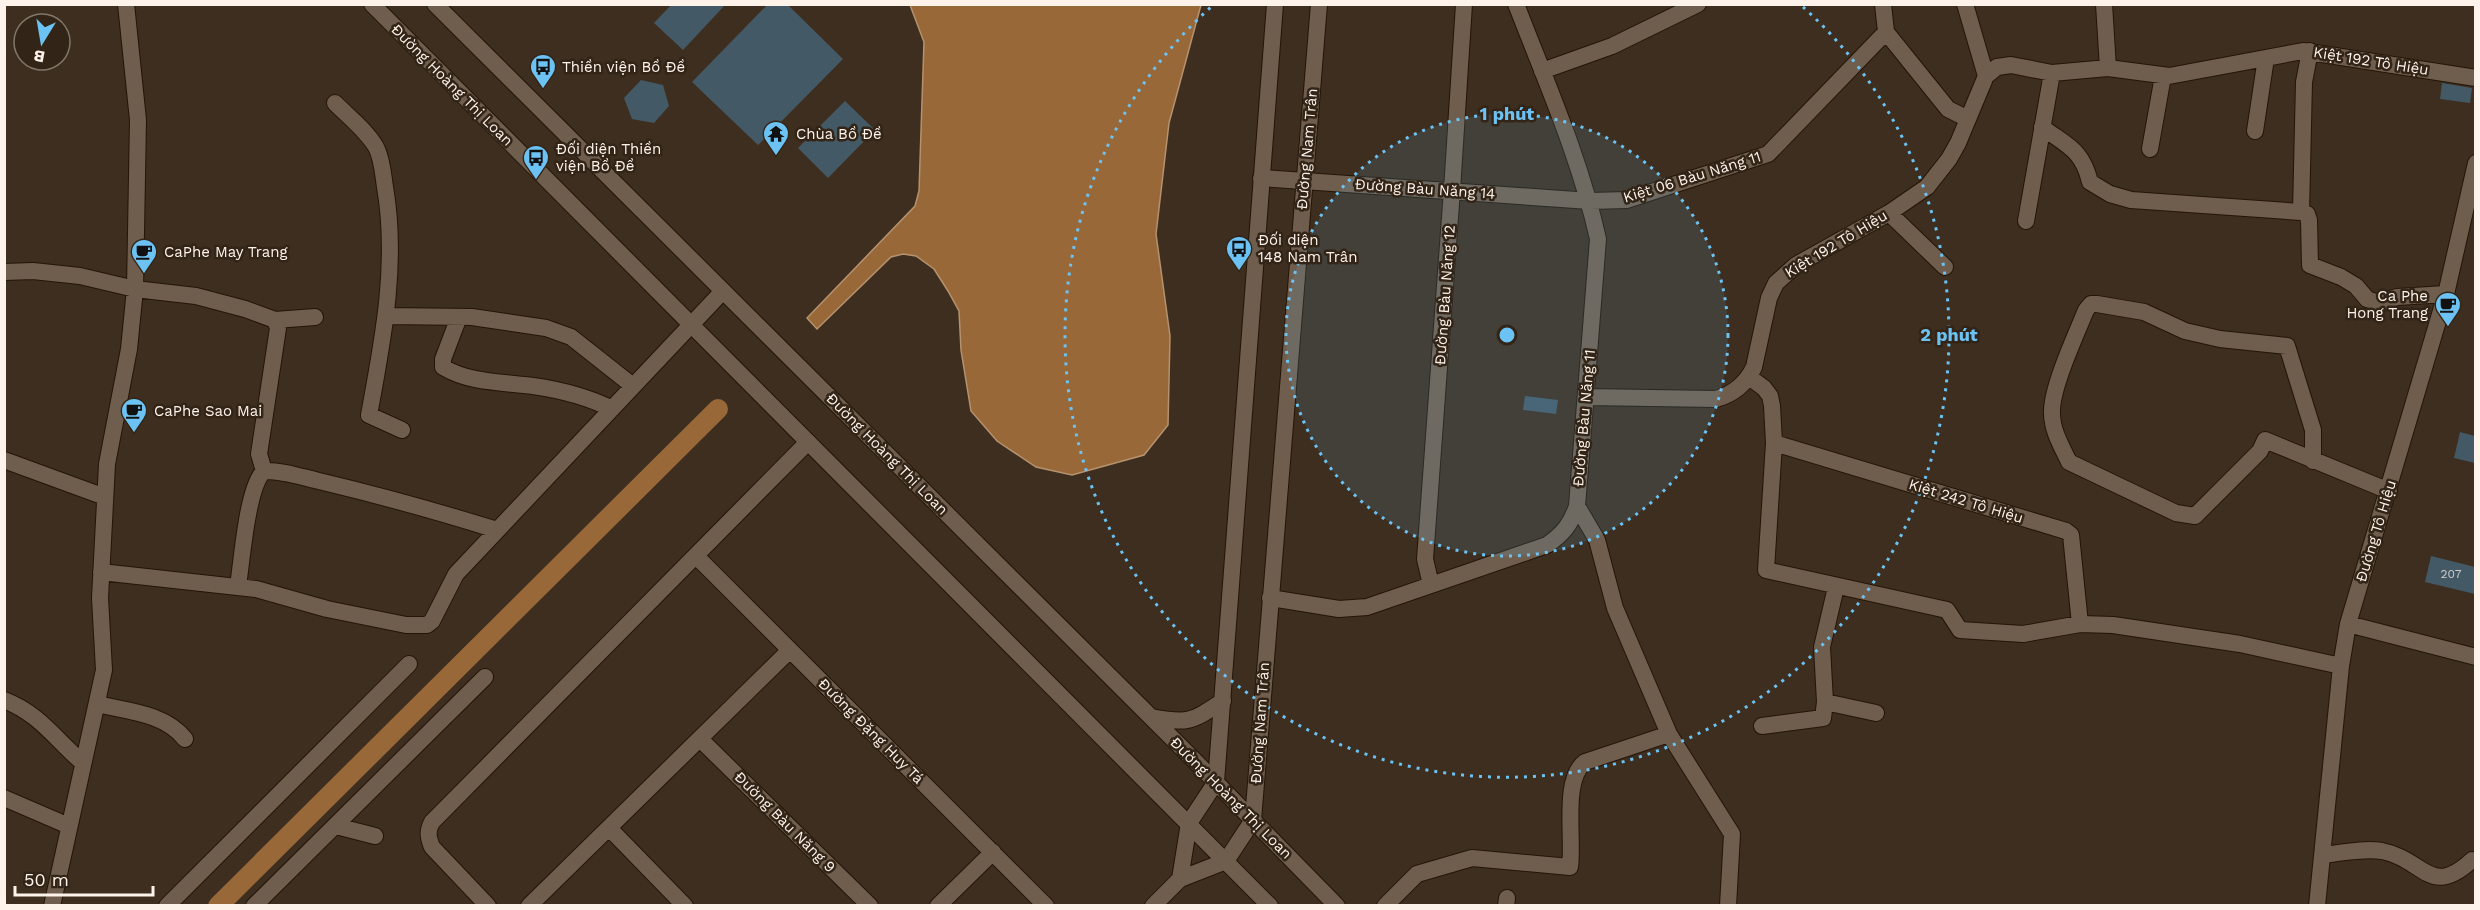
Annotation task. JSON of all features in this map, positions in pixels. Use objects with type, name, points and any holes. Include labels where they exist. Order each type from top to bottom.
[{"type":"street","points":[[52,906],[104,670],[100,597],[107,464],[129,349],[135,289],[138,120],[126,4]]},
{"type":"street","name":"Đường Hoàng Thị Loan","points":[[372,4],[1270,906]]},
{"type":"street","name":"Đường Hoàng Thị Loan","points":[[435,4],[1151,717],[1337,906]]},
{"type":"street","points":[[1180,879],[1189,824],[1216,782],[1275,4]]},
{"type":"street","name":"Đường Nam Trân","points":[[1226,861],[1253,820],[1319,4]]},
{"type":"street","name":"Đường Bàu Năng 12","points":[[1431,585],[1425,559],[1464,4]]},
{"type":"street","name":"Đường Bàu Năng 11","points":[[1270,598],[1339,609],[1367,607],[1547,545],[1560,536],[1572,522],[1577,506],[1598,239],[1590,201],[1516,4]]},
{"type":"street","points":[[1542,71],[1612,46],[1698,4]]},
{"type":"street","points":[[1883,4],[1886,32],[1948,109],[1968,119]]},
{"type":"street","points":[[1965,4],[1986,76]]},
{"type":"street","points":[[2103,4],[2108,68]]},
{"type":"street","name":"Kiệt 06 Bàu Năng 11","points":[[1590,201],[1627,200],[1768,154],[1886,32]]},
{"type":"street","points":[[2301,212],[2304,82],[2310,51]]},
{"type":"street","name":"Kiệt 192 Tô Hiệu","points":[[1749,377],[1754,367],[1769,298],[1779,278],[1796,265],[1914,197],[1938,174],[1958,143],[1986,76],[1996,68],[2011,65],[2052,73],[2108,68],[2163,76],[2310,51],[2475,78]]},
{"type":"street","points":[[2254,131],[2266,58]]},
{"type":"street","points":[[2026,221],[2052,73]]},
{"type":"street","points":[[2151,149],[2163,76]]},
{"type":"street","points":[[335,104],[368,135],[377,148],[382,166],[390,215],[387,316],[369,415],[402,430]]},
{"type":"street","points":[[2042,126],[2078,153],[2087,167],[2090,182],[2110,194],[2131,200],[2301,212],[2307,214],[2309,219],[2310,265],[2348,281],[2356,286],[2367,299],[2378,303],[2397,297],[2446,294]]},
{"type":"street","name":"Đường Tô Hiệu","points":[[2317,906],[2341,666],[2348,624],[2446,294],[2468,233],[2475,163]]},
{"type":"street","name":"Đường Bàu Năng 14","points":[[1261,178],[1590,201]]},
{"type":"street","points":[[1889,213],[1945,267]]},
{"type":"street","points":[[4,272],[80,276],[135,289],[196,296],[245,309],[275,320],[315,317]]},
{"type":"street","points":[[101,572],[238,586],[327,609],[406,625],[427,625],[432,621],[456,574],[723,291]]},
{"type":"street","points":[[2313,461],[2313,430],[2287,346],[2220,339],[2185,331],[2144,312],[2106,305],[2091,304],[2086,310],[2062,371],[2052,412],[2055,431],[2068,462],[2176,513],[2190,516],[2195,516],[2260,451],[2265,440],[2313,461],[2389,491]]},
{"type":"street","points":[[387,316],[459,317],[523,324],[559,332],[571,337],[633,386]]},
{"type":"street","points":[[459,317],[443,359],[443,367],[478,380],[589,397],[612,409]]},
{"type":"street","points":[[264,471],[259,454],[278,328],[275,320]]},
{"type":"street","points":[[1586,397],[1716,399],[1729,395],[1749,377],[1764,388],[1770,396],[1774,443],[1766,570],[1947,610],[1960,630],[2023,634],[2080,624],[2146,629],[2240,644],[2341,666]]},
{"type":"street","points":[[488,906],[432,847],[428,838],[428,829],[432,822],[808,442]]},
{"type":"street","name":"Kiệt 242 Tô Hiệu","points":[[1774,443],[2066,531],[2071,535],[2080,624]]},
{"type":"street","points":[[4,460],[105,497]]},
{"type":"street","points":[[238,586],[251,500],[259,476],[264,471],[278,472],[351,489],[497,531]]},
{"type":"street","points":[[1577,506],[1598,540],[1615,608],[1669,734],[1732,834],[1728,906]]},
{"type":"street","name":"Đường Đặng Huy Tá","points":[[696,556],[1046,906]]},
{"type":"street","points":[[1762,726],[1823,718],[1825,702],[1822,647],[1836,587]]},
{"type":"street","points":[[2348,624],[2475,657]]},
{"type":"street","points":[[529,906],[790,650]]},
{"type":"street","points":[[167,906],[409,664]]},
{"type":"street","points":[[254,906],[485,677]]},
{"type":"street","points":[[4,700],[34,715],[60,743],[83,763]]},
{"type":"street","points":[[1151,717],[1177,722],[1190,721],[1222,700]]},
{"type":"street","points":[[1825,702],[1876,713]]},
{"type":"street","points":[[97,704],[161,720],[171,725],[184,740]]},
{"type":"street","points":[[1385,906],[1417,874],[1472,858],[1570,867],[1573,848],[1570,800],[1573,777],[1578,766],[1669,734]]},
{"type":"street","name":"Đường Bàu Năng 9","points":[[700,738],[870,906]]},
{"type":"street","points":[[4,798],[69,826]]},
{"type":"street","points":[[336,826],[375,836]]},
{"type":"street","points":[[609,828],[686,906]]},
{"type":"street","points":[[2322,855],[2379,851],[2408,860],[2428,873],[2448,877],[2474,860]]},
{"type":"street","points":[[938,906],[993,852]]},
{"type":"street","points":[[1153,906],[1180,879],[1226,861]]},
{"type":"shaded area","points":[[910,5],[1201,5],[1169,123],[1156,234],[1170,336],[1168,425],[1144,455],[1072,475],[1036,467],[997,441],[971,411],[961,350],[959,311],[934,269],[916,256],[903,254],[891,257],[817,329],[807,318],[915,206],[919,191],[924,42]]},
{"type":"building","points":[[672,4],[726,4],[683,50],[654,23]]},
{"type":"building","points":[[768,4],[787,4],[843,59],[758,145],[692,82]]},
{"type":"building","points":[[641,80],[663,85],[669,106],[654,123],[632,119],[624,98]]},
{"type":"building","points":[[2442,83],[2472,88],[2470,103],[2440,99]]},
{"type":"building","points":[[845,101],[875,130],[828,178],[798,148]]},
{"type":"building","points":[[1525,396],[1558,400],[1556,414],[1523,410]]},
{"type":"building","points":[[2460,432],[2475,436],[2475,463],[2454,458]]},
{"type":"building","points":[[2431,556],[2475,567],[2475,594],[2425,582]]},
{"type":"waterway","points":[[218,906],[718,409]]},
{"type":"place","name":"Thiền viện Bồ Đề","points":[[543,90]]},
{"type":"place","name":"Chùa Bồ Đề","points":[[776,157]]},
{"type":"place","name":"Đối diện Thiền viện Bồ Đề","points":[[536,181]]},
{"type":"place","name":"Đối diện 148 Nam Trân","points":[[1239,272]]},
{"type":"place","name":"CaPhe May Trang","points":[[144,275]]},
{"type":"place","name":"Ca Phe Hong Trang","points":[[2448,328]]},
{"type":"place","name":"CaPhe Sao Mai","points":[[134,434]]}]
